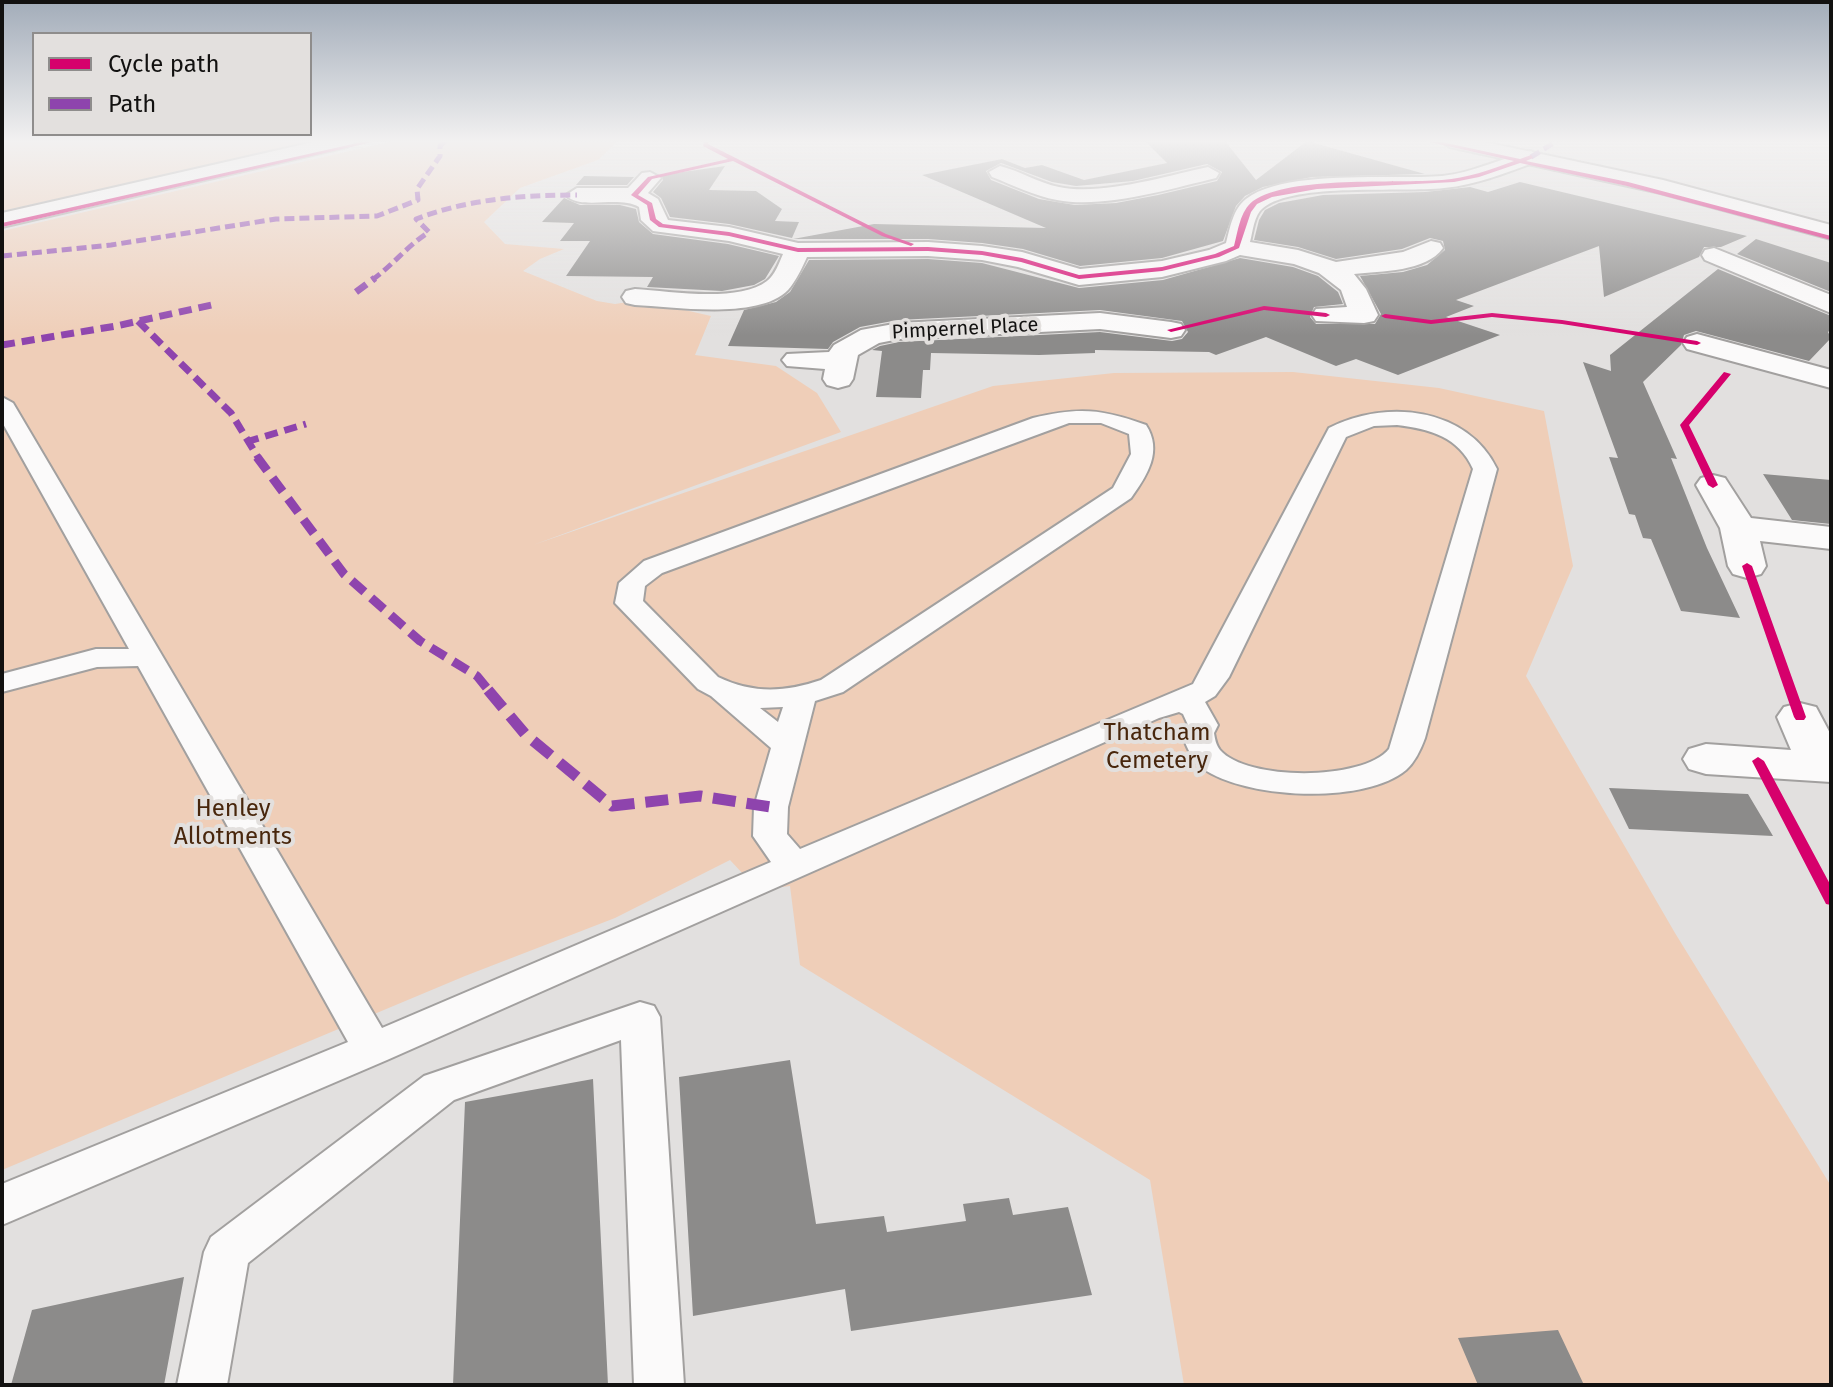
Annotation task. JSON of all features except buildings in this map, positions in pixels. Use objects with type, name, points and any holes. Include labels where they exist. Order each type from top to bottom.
[{"type":"street","points":[[2,220],[64,206]]},
{"type":"street","points":[[650,206],[653,220],[661,226]]},
{"type":"street","points":[[1237,247],[1247,211],[1253,206]]},
{"type":"street","points":[[1738,206],[1831,232]]},
{"type":"street","points":[[634,233],[661,226],[729,234],[798,250],[954,250],[1022,260],[1079,277],[1162,269],[1217,256],[1237,247],[1300,259],[1332,270],[1375,315],[1326,315]]},
{"type":"street","points":[[635,297],[733,300],[767,292],[778,286],[798,250]]},
{"type":"street","points":[[1332,270],[1425,258]]},
{"type":"street","points":[[1714,265],[1748,270],[1831,305]]},
{"type":"street","points":[[742,272],[785,274]]},
{"type":"street","points":[[1079,277],[1100,321]]},
{"type":"street","name":"Pimpernel Place","points":[[797,360],[840,370],[844,351],[856,342],[899,331],[1100,321],[1171,330]]},
{"type":"street","points":[[1697,343],[1737,365],[1831,379]]},
{"type":"street","points":[[1713,485],[1738,528],[1747,566]]},
{"type":"street","points":[[1738,528],[1831,538]]},
{"type":"street","points":[[1800,717],[1826,766]]},
{"type":"street","points":[[1706,759],[1826,766]]},
{"type":"lane","points":[[2,403],[373,1049]]},
{"type":"lane","points":[[720,691],[753,698],[801,696],[832,686],[1122,493],[1138,466],[1143,440],[1138,430],[1104,417],[1069,416],[1050,420],[643,573],[632,583],[628,595],[632,610],[708,683],[787,745]]},
{"type":"lane","points":[[2,1205],[373,1049],[1148,712],[1181,702],[1204,690],[1214,677],[1337,433],[1365,420],[1412,420],[1452,431],[1479,453],[1485,469],[1409,738],[1403,754],[1391,766],[1344,782],[1316,784],[1286,782],[1230,770],[1212,760],[1201,744],[1198,733],[1203,725],[1201,714],[1181,702]]},
{"type":"lane","points":[[2,683],[96,658],[149,657]]},
{"type":"lane","points":[[794,866],[770,836],[771,807],[801,696]]},
{"type":"lane","points":[[202,1385],[227,1252],[439,1088],[640,1017],[659,1385]]},
{"type":"green space","points":[[2,206],[26,206],[2,211]]},
{"type":"green space","name":"Thatcham Cemetery","points":[[112,206],[501,206],[484,222],[505,244],[564,249],[540,259],[523,271],[597,301],[615,304],[641,300],[711,316],[695,355],[776,366],[817,393],[841,432],[533,545],[993,386],[1114,373],[1293,372],[1439,388],[1544,411],[1573,566],[1526,676],[1675,933],[1831,1186],[1831,1385],[1184,1385],[1150,1180],[800,965],[790,886],[758,890],[730,860],[615,918],[465,976],[2,1170],[2,231]]},
{"type":"marked path","points":[[2,256],[111,245],[276,219],[377,216],[403,206]]},
{"type":"marked path","points":[[356,292],[394,264],[405,248],[429,232],[416,219],[455,206]]},
{"type":"marked path","points":[[2,345],[116,326],[216,304]]},
{"type":"marked path","points":[[138,321],[231,413],[246,442],[344,574],[420,641],[477,676],[525,734],[612,806],[700,796],[771,807]]},
{"type":"marked path","points":[[246,442],[306,424]]},
{"type":"cycle path","points":[[2,225],[88,206]]},
{"type":"cycle path","points":[[650,206],[653,220],[661,226],[729,234],[798,250],[928,249],[982,253],[1022,260],[1079,277],[1162,269],[1217,256],[1237,247],[1243,223],[1253,206]]},
{"type":"cycle path","points":[[826,206],[884,235],[911,244]]},
{"type":"cycle path","points":[[1710,206],[1831,238]]},
{"type":"cycle path","points":[[1171,330],[1264,308],[1326,315]]},
{"type":"cycle path","points":[[1385,316],[1431,322],[1492,315],[1562,322],[1697,343]]},
{"type":"cycle path","points":[[1713,485],[1684,425],[1727,374]]},
{"type":"cycle path","points":[[1747,566],[1800,717]]},
{"type":"cycle path","points":[[1758,761],[1831,900]]},
{"type":"park label","name":"Henley Allotments","points":[[233,823]]}]
